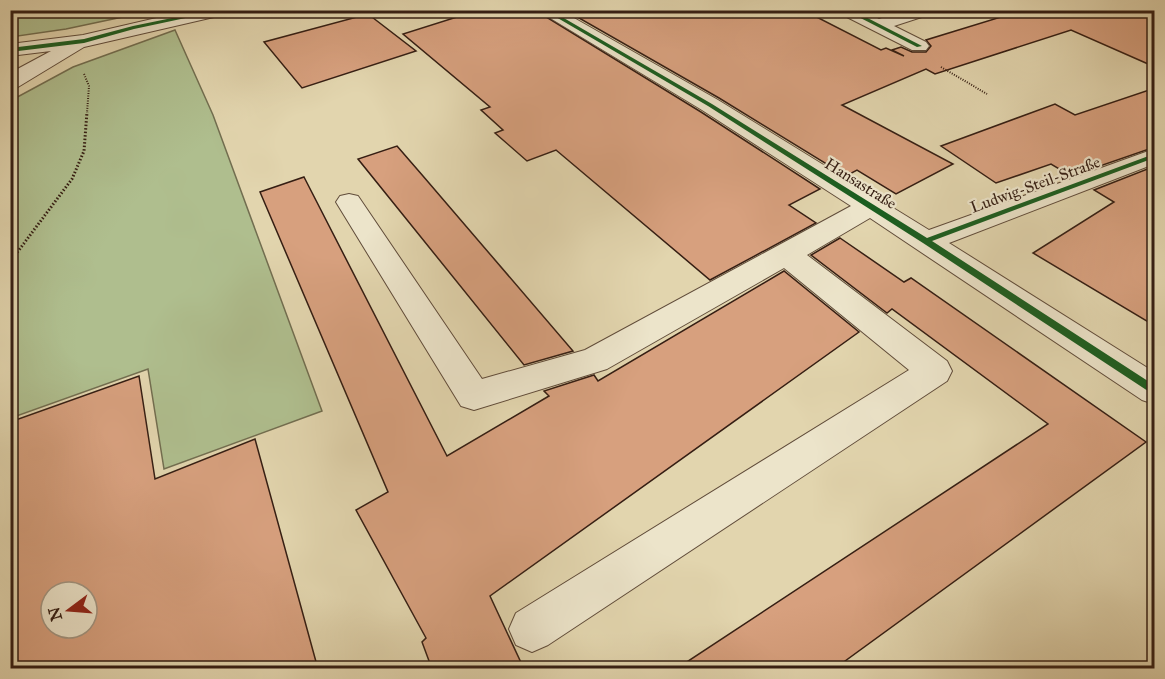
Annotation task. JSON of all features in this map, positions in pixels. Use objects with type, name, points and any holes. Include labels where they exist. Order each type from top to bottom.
[{"type":"street","points":[[10,50],[84,41],[221,10]]},
{"type":"street","name":"Hansastraße","points":[[546,10],[710,105],[926,241],[1155,390]]},
{"type":"street","points":[[847,10],[920,46]]},
{"type":"street","points":[[878,25],[926,10]]},
{"type":"street","points":[[10,82],[84,41]]},
{"type":"street","name":"Ludwig-Steil-Straße","points":[[926,241],[1155,156]]},
{"type":"street","points":[[349,202],[474,396],[596,360],[870,206]]},
{"type":"street","points":[[532,629],[935,371],[786,254]]},
{"type":"path","points":[[10,262],[72,179],[84,151],[89,86],[80,62],[56,58]]},
{"type":"path","points":[[940,66],[987,94]]},
{"type":"green space","points":[[11,11],[151,11],[66,29],[11,37]]},
{"type":"green space","points":[[175,30],[213,115],[322,411],[164,469],[148,369],[11,418],[10,101],[73,67]]},
{"type":"building","points":[[479,10],[535,10],[701,112],[820,189],[789,205],[816,223],[710,280],[556,150],[527,161],[495,133],[503,130],[481,110],[490,107],[403,34]]},
{"type":"building","points":[[565,10],[803,10],[881,50],[886,48],[904,56],[892,50],[901,47],[912,52],[926,52],[931,46],[926,40],[1024,10],[1155,10],[1155,67],[1071,30],[935,74],[926,69],[842,105],[953,164],[896,194],[857,170],[846,176],[719,98]]},
{"type":"building","points":[[368,14],[416,51],[302,88],[264,42]]},
{"type":"building","points":[[1155,88],[1155,147],[1071,176],[1051,164],[996,183],[941,146],[1055,104],[1075,115]]},
{"type":"building","points":[[397,146],[573,351],[524,365],[358,159]]},
{"type":"building","points":[[1155,166],[1155,326],[1033,253],[1114,202],[1094,190]]},
{"type":"building","points":[[304,177],[447,456],[549,396],[544,391],[594,375],[598,381],[784,271],[859,332],[490,596],[524,669],[432,669],[422,642],[426,638],[356,510],[388,492],[260,192]]},
{"type":"building","points":[[840,238],[904,282],[911,278],[1146,442],[834,669],[676,669],[1048,424],[892,309],[887,313],[811,255]]},
{"type":"building","points":[[139,376],[155,479],[255,439],[318,669],[13,669],[10,422]]},
{"type":"cycle path","points":[[10,50],[84,41],[133,28],[221,10]]},
{"type":"cycle path","points":[[546,10],[710,105],[926,241],[1154,390]]},
{"type":"cycle path","points":[[847,10],[919,46]]},
{"type":"cycle path","points":[[926,241],[1154,156]]}]
